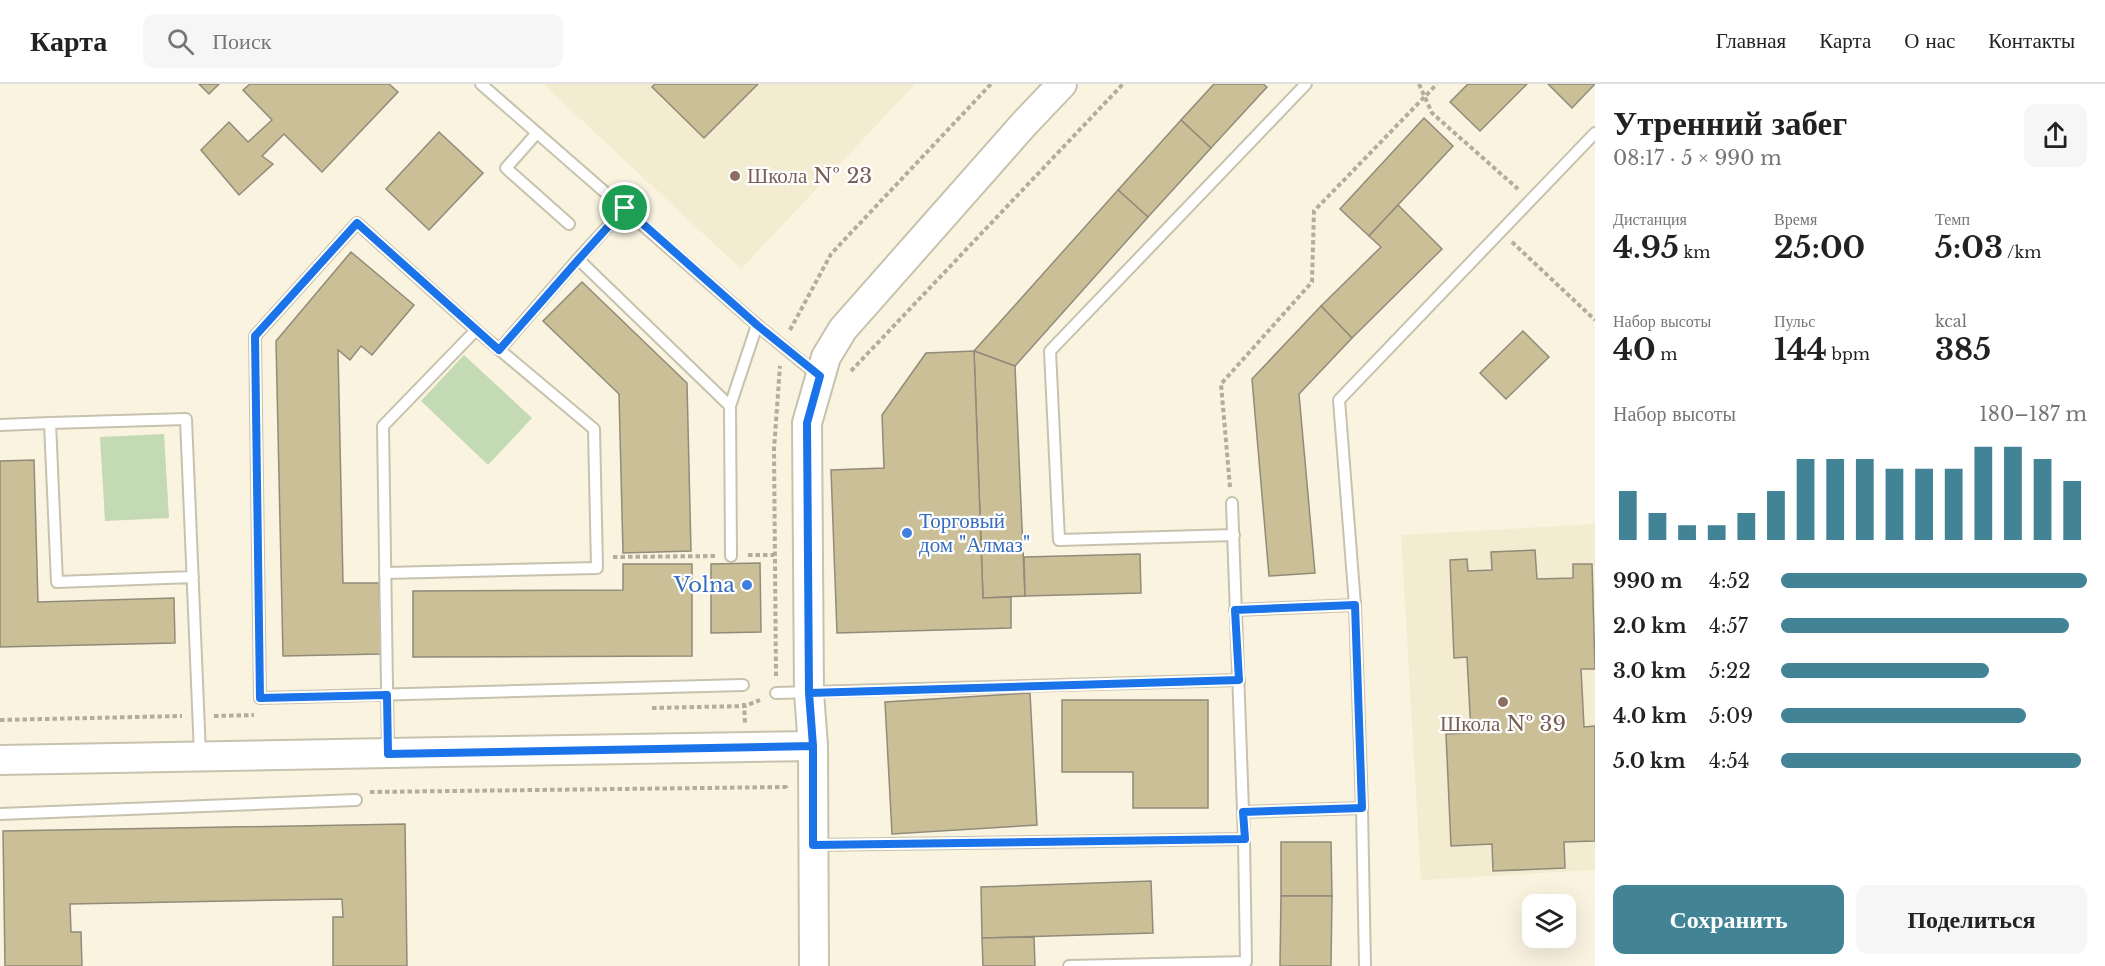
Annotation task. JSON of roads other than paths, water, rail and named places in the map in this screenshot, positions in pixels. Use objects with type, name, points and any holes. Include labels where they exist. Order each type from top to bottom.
[{"type":"street","points":[[814,966],[813,746],[809,693],[807,423],[832,376],[826,357],[843,328],[1062,84]]},
{"type":"street","points":[[0,760],[813,746]]},
{"type":"lane","points":[[481,84],[757,325],[832,376]]},
{"type":"lane","points":[[1234,535],[1059,540],[1050,351],[1306,84]]},
{"type":"lane","points":[[1365,966],[1355,605],[1339,400],[1595,133]]},
{"type":"lane","points":[[536,134],[506,168],[569,224]]},
{"type":"lane","points":[[499,350],[625,208]]},
{"type":"lane","points":[[386,573],[597,568],[594,429],[499,350],[357,223],[255,336],[260,698],[743,685]]},
{"type":"lane","points":[[578,260],[730,406]]},
{"type":"lane","points":[[731,556],[730,406],[757,325]]},
{"type":"lane","points":[[388,754],[383,426],[476,330]]},
{"type":"lane","points":[[0,425],[186,419],[200,755]]},
{"type":"lane","points":[[50,423],[57,582],[193,577]]},
{"type":"lane","points":[[1069,966],[1246,962],[1245,839],[1232,503]]},
{"type":"lane","points":[[1235,610],[1355,605]]},
{"type":"lane","points":[[776,693],[1239,680]]},
{"type":"lane","points":[[0,814],[356,800]]},
{"type":"lane","points":[[1243,812],[1362,808]]},
{"type":"lane","points":[[813,845],[1245,839]]},
{"type":"place","name":"Школа № 23","points":[[735,176]]},
{"type":"place","name":"Торговый дом \"Алмаз\"","points":[[907,533]]},
{"type":"place","name":"Volna","points":[[747,585]]},
{"type":"place","name":"Школа № 39","points":[[1503,702]]}]
